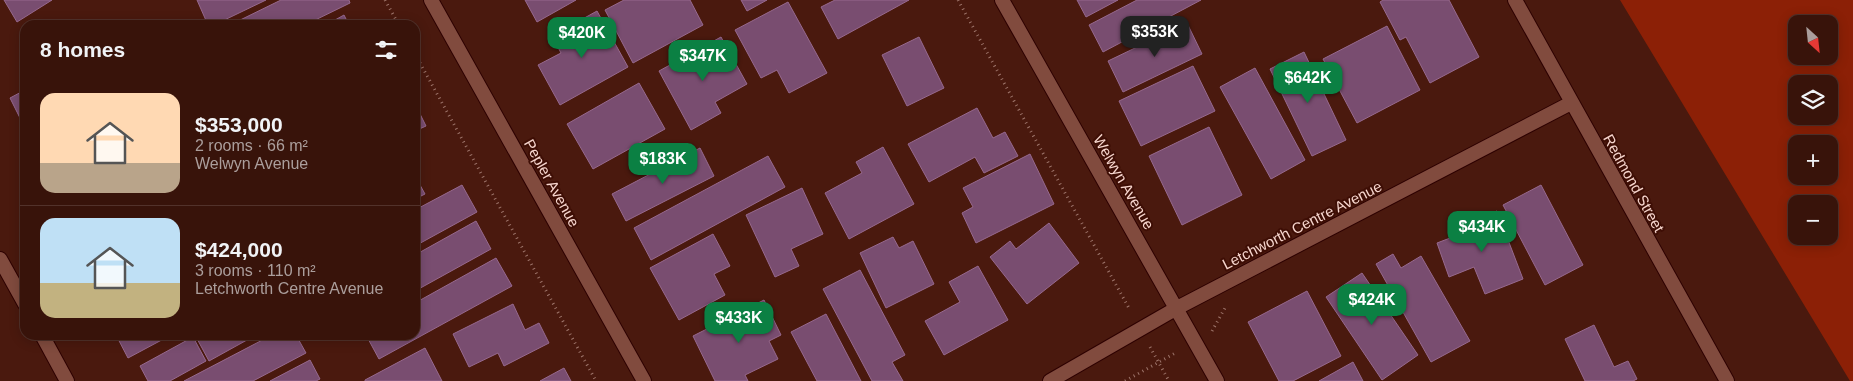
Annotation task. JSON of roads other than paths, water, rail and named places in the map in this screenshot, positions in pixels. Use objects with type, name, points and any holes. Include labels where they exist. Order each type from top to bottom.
[{"type":"street","name":"Pepler Avenue","points":[[432,0],[644,381]]},
{"type":"street","name":"Welwyn Avenue","points":[[1002,0],[1217,381]]},
{"type":"street","name":"Redmond Street","points":[[1515,0],[1727,381]]},
{"type":"street","name":"Letchworth Centre Avenue","points":[[1050,381],[1177,308],[1571,103]]},
{"type":"street","points":[[0,259],[20,295]]},
{"type":"street","points":[[45,340],[67,381]]}]
